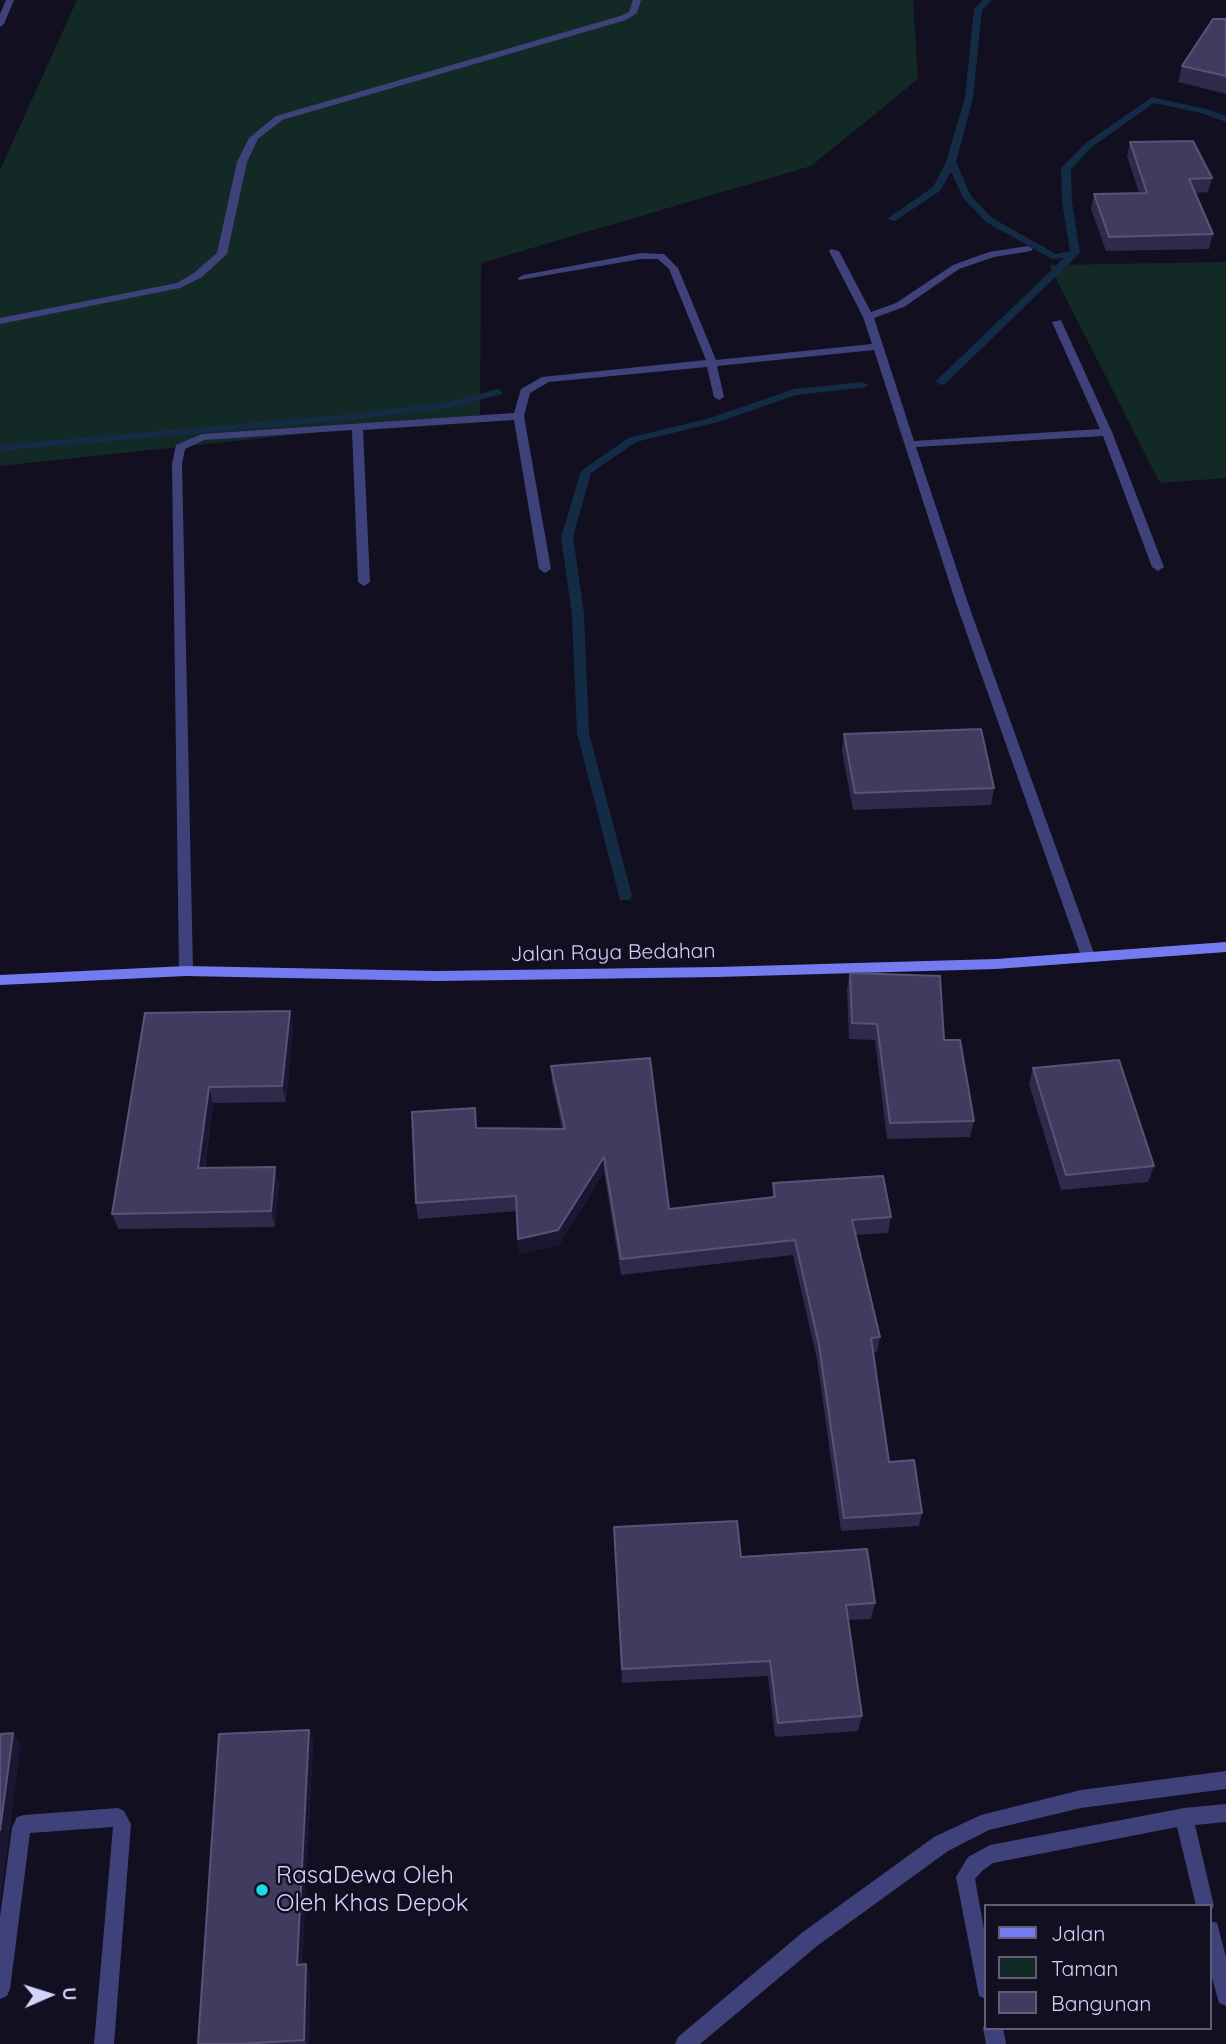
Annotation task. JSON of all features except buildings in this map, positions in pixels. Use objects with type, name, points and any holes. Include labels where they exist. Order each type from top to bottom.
[{"type":"street","points":[[0,24],[10,0]]},
{"type":"street","points":[[0,321],[180,285],[198,275],[222,254],[242,162],[254,138],[279,118],[623,18],[634,13],[637,0]]},
{"type":"street","points":[[868,317],[900,306],[956,267],[992,254],[1028,249]]},
{"type":"street","points":[[834,251],[868,317],[912,444],[963,606],[1088,956]]},
{"type":"street","points":[[523,278],[641,256],[661,256],[673,268],[711,360],[719,397]]},
{"type":"street","points":[[1056,322],[1107,432],[1158,567]]},
{"type":"street","points":[[545,569],[519,416],[525,391],[546,379],[711,360],[878,346]]},
{"type":"street","points":[[186,971],[177,464],[180,447],[202,437],[519,416]]},
{"type":"street","points":[[357,426],[364,582]]},
{"type":"street","points":[[912,444],[1107,432]]},
{"type":"street","name":"Jalan Raya Bedahan","points":[[0,980],[186,971],[437,976],[691,973],[996,964],[1226,947]]},
{"type":"street","points":[[685,2044],[810,1939],[941,1844],[987,1822],[1081,1799],[1226,1780]]},
{"type":"street","points":[[984,1978],[965,1877],[975,1864],[990,1854],[1184,1817],[1226,1813]]},
{"type":"street","points":[[0,1989],[21,1828],[24,1824],[118,1817],[122,1824],[104,2044]]},
{"type":"street","points":[[1184,1817],[1205,1904]]},
{"type":"street","points":[[1212,1938],[1226,1996]]},
{"type":"green space","points":[[77,0],[913,0],[918,79],[811,166],[481,263],[480,415],[0,466],[0,170]]},
{"type":"green space","points":[[1226,262],[1226,478],[1160,483],[1049,265]]},
{"type":"waterway","points":[[951,162],[969,98],[978,9],[988,0]]},
{"type":"waterway","points":[[1075,253],[1067,202],[1066,168],[1089,145],[1152,100],[1226,119]]},
{"type":"waterway","points":[[892,219],[937,189],[951,162]]},
{"type":"waterway","points":[[951,162],[967,197],[989,220],[1055,257],[1075,253]]},
{"type":"waterway","points":[[941,382],[1075,253]]},
{"type":"waterway","points":[[625,896],[583,733],[578,614],[567,537],[586,471],[632,440],[714,420],[794,392],[863,385]]},
{"type":"waterway","points":[[0,448],[350,417],[448,405],[498,392]]},
{"type":"place","name":"RasaDewa Oleh Oleh Khas Depok","points":[[262,1890]]}]
